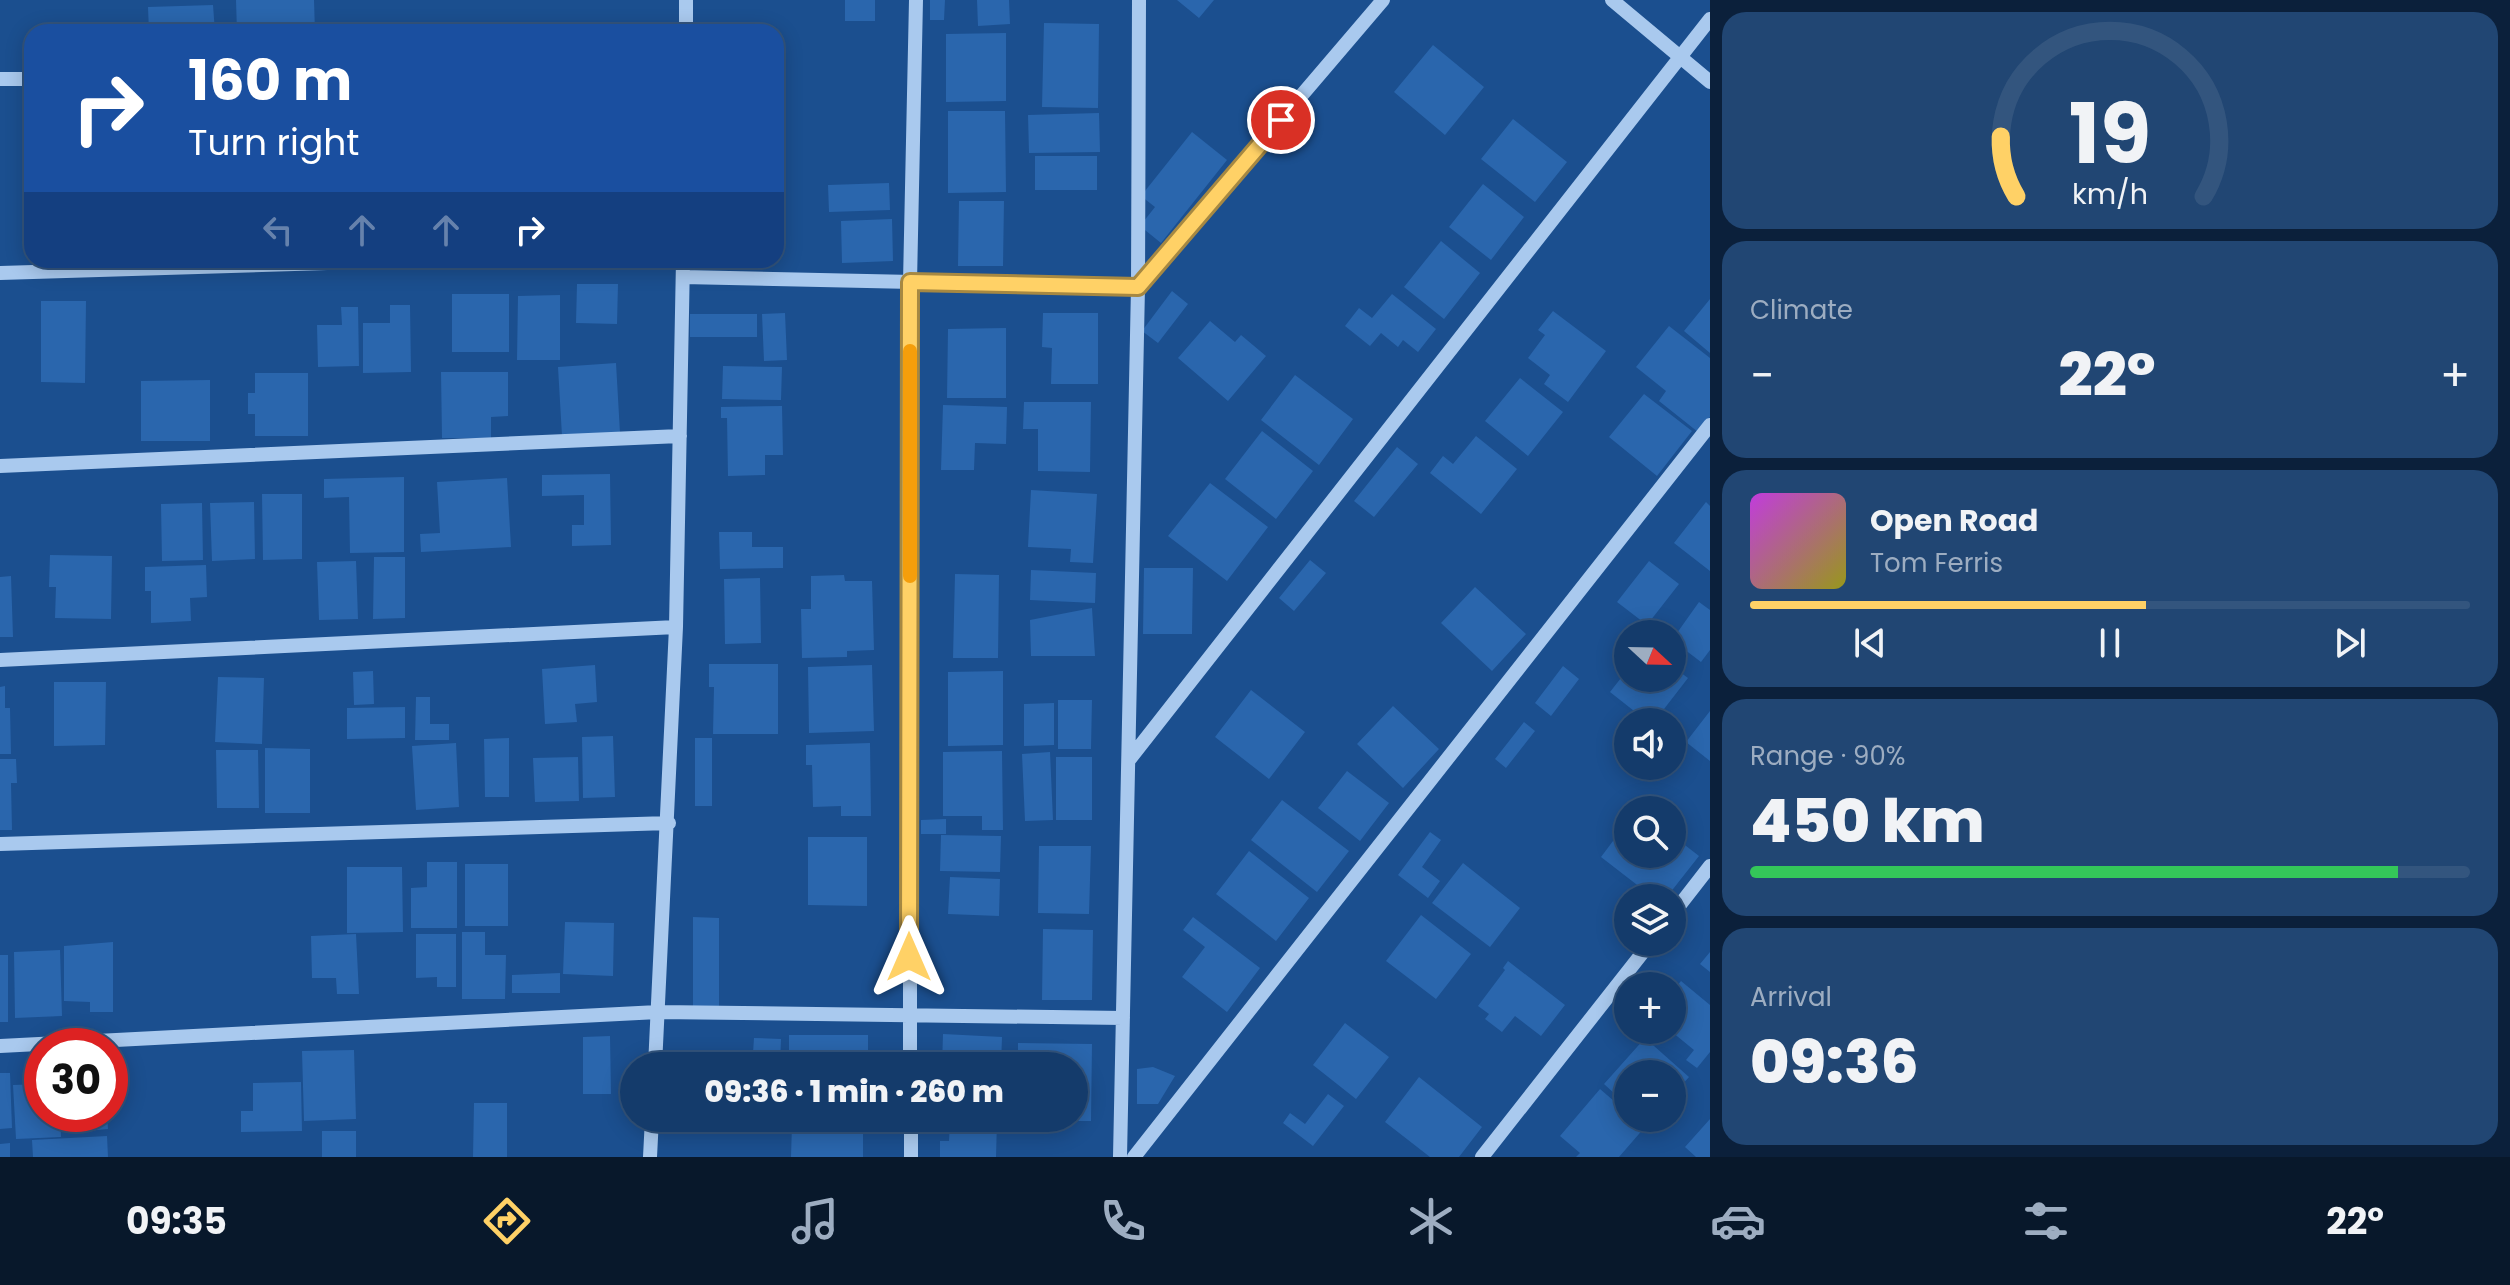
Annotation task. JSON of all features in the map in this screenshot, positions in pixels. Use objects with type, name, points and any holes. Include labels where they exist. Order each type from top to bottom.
[{"type":"street","points":[[686,0],[686,24]]},
{"type":"street","points":[[910,1052],[910,282],[916,0]]},
{"type":"street","points":[[1120,1157],[1138,287],[1139,0]]},
{"type":"street","points":[[1138,287],[1383,0]]},
{"type":"street","points":[[1612,0],[1710,82]]},
{"type":"street","points":[[1129,760],[1710,19]]},
{"type":"street","points":[[0,79],[24,79]]},
{"type":"street","points":[[0,273],[163,268]]},
{"type":"street","points":[[656,1052],[676,627],[683,268]]},
{"type":"street","points":[[683,277],[1138,287]]},
{"type":"street","points":[[1134,1157],[1710,425]]},
{"type":"street","points":[[0,466],[680,436]]},
{"type":"street","points":[[0,660],[676,627]]},
{"type":"street","points":[[0,844],[669,823]]},
{"type":"street","points":[[1686,897],[1710,866]]},
{"type":"street","points":[[1482,1157],[1640,956]]},
{"type":"street","points":[[0,1046],[658,1012],[909,1018],[1123,1018]]},
{"type":"street","points":[[650,1157],[651,1132]]},
{"type":"street","points":[[911,1132],[911,1157]]},
{"type":"building","points":[[236,0],[314,0],[315,24],[237,24]]},
{"type":"building","points":[[845,0],[875,0],[875,21],[845,21]]},
{"type":"building","points":[[930,0],[945,0],[944,20],[930,20]]},
{"type":"building","points":[[977,0],[1009,0],[1010,24],[978,26]]},
{"type":"building","points":[[1177,0],[1214,0],[1199,18]]},
{"type":"building","points":[[213,5],[214,24],[149,24],[148,7]]},
{"type":"building","points":[[1044,23],[1099,24],[1098,108],[1042,107]]},
{"type":"building","points":[[1006,33],[1006,101],[946,102],[946,34]]},
{"type":"building","points":[[1433,45],[1484,87],[1445,135],[1394,92]]},
{"type":"building","points":[[948,111],[1005,111],[1006,192],[948,193]]},
{"type":"building","points":[[1099,113],[1100,152],[1029,153],[1028,115]]},
{"type":"building","points":[[1513,119],[1567,162],[1535,202],[1481,159]]},
{"type":"building","points":[[1192,132],[1227,160],[1161,243],[1140,226],[1155,207],[1141,196]]},
{"type":"building","points":[[1035,156],[1097,156],[1097,190],[1035,190]]},
{"type":"building","points":[[889,183],[890,210],[829,212],[828,185]]},
{"type":"building","points":[[1483,184],[1524,217],[1491,260],[1449,227]]},
{"type":"building","points":[[959,201],[1004,201],[1003,266],[958,266]]},
{"type":"building","points":[[892,219],[893,261],[842,263],[841,221]]},
{"type":"building","points":[[1441,241],[1480,273],[1444,319],[1404,287]]},
{"type":"building","points":[[577,284],[618,284],[617,324],[576,323]]},
{"type":"building","points":[[1172,291],[1188,304],[1158,343],[1142,331]]},
{"type":"building","points":[[452,294],[509,294],[509,352],[452,352]]},
{"type":"building","points":[[1392,294],[1436,329],[1418,352],[1403,340],[1398,347],[1381,333],[1370,346],[1345,326],[1359,308],[1372,318]]},
{"type":"building","points":[[560,295],[560,360],[517,360],[518,296]]},
{"type":"building","points":[[1710,299],[1710,353],[1684,331]]},
{"type":"building","points":[[41,301],[86,301],[85,383],[41,382]]},
{"type":"building","points":[[390,305],[410,305],[411,372],[363,373],[363,323],[390,323]]},
{"type":"building","points":[[341,307],[358,307],[359,366],[318,367],[317,325],[342,325]]},
{"type":"building","points":[[1553,311],[1606,351],[1568,402],[1544,384],[1550,375],[1528,358],[1545,335],[1538,330]]},
{"type":"building","points":[[785,313],[787,360],[764,361],[762,314]]},
{"type":"building","points":[[1043,313],[1098,313],[1098,384],[1051,384],[1052,348],[1042,347]]},
{"type":"building","points":[[690,314],[757,314],[757,337],[690,337]]},
{"type":"building","points":[[1210,321],[1235,342],[1241,335],[1266,356],[1228,401],[1178,358]]},
{"type":"building","points":[[1669,326],[1710,358],[1710,417],[1698,432],[1659,401],[1666,391],[1636,367]]},
{"type":"building","points":[[1006,328],[1006,398],[947,398],[948,329]]},
{"type":"building","points":[[616,363],[620,433],[562,436],[558,367]]},
{"type":"building","points":[[723,366],[782,367],[781,400],[722,399]]},
{"type":"building","points":[[441,372],[508,372],[508,416],[491,417],[491,438],[442,438]]},
{"type":"building","points":[[255,373],[308,373],[308,436],[255,436],[255,414],[248,414],[248,393],[255,393]]},
{"type":"building","points":[[1295,375],[1353,419],[1319,465],[1261,420]]},
{"type":"building","points":[[1520,378],[1563,412],[1528,456],[1485,421]]},
{"type":"building","points":[[210,380],[210,441],[141,441],[141,381]]},
{"type":"building","points":[[1644,394],[1692,431],[1657,476],[1609,437]]},
{"type":"building","points":[[1024,402],[1091,402],[1090,472],[1038,471],[1038,429],[1023,429]]},
{"type":"building","points":[[943,405],[1007,407],[1006,444],[975,443],[974,470],[941,470]]},
{"type":"building","points":[[782,406],[783,455],[765,455],[765,475],[728,476],[727,418],[721,418],[721,407]]},
{"type":"building","points":[[1262,431],[1313,471],[1276,519],[1225,479]]},
{"type":"building","points":[[1476,436],[1517,469],[1481,514],[1430,473],[1443,456],[1453,464]]},
{"type":"building","points":[[1397,447],[1418,464],[1374,517],[1354,501]]},
{"type":"building","points":[[610,474],[611,545],[572,546],[572,525],[584,525],[584,495],[542,496],[542,475]]},
{"type":"building","points":[[404,477],[404,552],[350,553],[349,497],[324,498],[324,479]]},
{"type":"building","points":[[507,478],[511,547],[421,552],[420,534],[440,533],[437,482]]},
{"type":"building","points":[[1210,483],[1268,527],[1227,581],[1168,536]]},
{"type":"building","points":[[1031,490],[1097,494],[1093,563],[1070,562],[1071,549],[1028,547]]},
{"type":"building","points":[[262,494],[302,494],[302,559],[263,560]]},
{"type":"building","points":[[254,502],[255,559],[212,561],[210,503]]},
{"type":"building","points":[[1706,502],[1710,506],[1710,571],[1674,543]]},
{"type":"building","points":[[202,503],[203,560],[162,561],[161,504]]},
{"type":"building","points":[[719,532],[752,532],[752,547],[783,547],[783,568],[720,569]]},
{"type":"building","points":[[50,555],[112,556],[111,619],[55,618],[56,587],[49,587]]},
{"type":"building","points":[[374,557],[405,557],[405,618],[373,619]]},
{"type":"building","points":[[1310,560],[1326,573],[1294,611],[1279,598]]},
{"type":"building","points":[[356,561],[358,619],[319,620],[317,562]]},
{"type":"building","points":[[1649,561],[1679,584],[1651,620],[1640,620],[1617,602]]},
{"type":"building","points":[[206,565],[207,597],[190,598],[191,621],[151,623],[151,591],[145,591],[145,567]]},
{"type":"building","points":[[1144,568],[1193,568],[1192,634],[1143,634]]},
{"type":"building","points":[[1031,570],[1096,573],[1095,603],[1030,600]]},
{"type":"building","points":[[955,574],[999,575],[998,658],[953,658]]},
{"type":"building","points":[[844,575],[845,581],[872,581],[874,650],[847,651],[847,657],[802,658],[801,609],[811,609],[811,576]]},
{"type":"building","points":[[11,576],[13,637],[0,637],[0,577]]},
{"type":"building","points":[[760,578],[761,643],[725,644],[724,579]]},
{"type":"building","points":[[1475,587],[1526,634],[1492,671],[1441,623]]},
{"type":"building","points":[[1699,602],[1710,610],[1710,650],[1701,662],[1686,651],[1686,620]]},
{"type":"building","points":[[1092,608],[1095,656],[1031,656],[1030,620]]},
{"type":"building","points":[[709,664],[778,664],[778,734],[713,734],[714,687],[709,687]]},
{"type":"building","points":[[595,665],[597,702],[575,704],[577,722],[545,724],[542,669]]},
{"type":"building","points":[[872,665],[874,731],[809,733],[808,667]]},
{"type":"building","points":[[1563,666],[1579,679],[1551,716],[1535,703]]},
{"type":"building","points":[[373,671],[374,704],[354,705],[353,672]]},
{"type":"building","points":[[1003,671],[1003,745],[948,746],[948,672]]},
{"type":"building","points":[[218,677],[264,678],[262,744],[215,742]]},
{"type":"building","points":[[54,682],[106,682],[105,745],[54,746]]},
{"type":"building","points":[[5,686],[5,708],[10,708],[11,754],[0,754],[0,687]]},
{"type":"building","points":[[1614,687],[1614,692],[1677,692],[1665,708],[1630,708],[1610,692]]},
{"type":"building","points":[[1251,690],[1305,732],[1269,779],[1215,737]]},
{"type":"building","points":[[416,697],[430,697],[430,724],[449,724],[449,740],[415,740]]},
{"type":"building","points":[[1058,700],[1092,700],[1091,749],[1058,749]]},
{"type":"building","points":[[1054,703],[1054,745],[1024,746],[1024,704]]},
{"type":"building","points":[[1393,706],[1439,749],[1403,788],[1357,744]]},
{"type":"building","points":[[405,707],[405,738],[347,739],[347,708]]},
{"type":"building","points":[[1710,711],[1710,761],[1686,742]]},
{"type":"building","points":[[1524,722],[1535,731],[1506,768],[1495,759]]},
{"type":"building","points":[[613,736],[615,797],[583,798],[582,737]]},
{"type":"building","points":[[509,738],[509,797],[485,797],[484,739]]},
{"type":"building","points":[[695,738],[712,738],[712,806],[695,806]]},
{"type":"building","points":[[456,743],[459,807],[416,810],[412,746]]},
{"type":"building","points":[[870,743],[871,816],[841,816],[841,806],[813,807],[812,765],[806,765],[806,745]]},
{"type":"building","points":[[265,748],[310,749],[310,813],[265,813]]},
{"type":"building","points":[[216,750],[258,750],[259,808],[217,808]]},
{"type":"building","points":[[1002,751],[1003,830],[982,830],[982,816],[943,816],[943,752]]},
{"type":"building","points":[[1050,752],[1053,820],[1025,821],[1022,754]]},
{"type":"building","points":[[578,757],[579,801],[535,802],[533,758]]},
{"type":"building","points":[[1056,757],[1092,757],[1092,820],[1056,820]]},
{"type":"building","points":[[0,759],[16,759],[17,783],[11,783],[12,830],[0,830]]},
{"type":"building","points":[[1347,771],[1389,803],[1360,841],[1318,808]]},
{"type":"building","points":[[1282,800],[1349,851],[1317,892],[1251,840]]},
{"type":"building","points":[[946,819],[946,834],[921,834],[921,820]]},
{"type":"building","points":[[1430,832],[1441,840],[1422,867],[1440,881],[1428,898],[1398,875]]},
{"type":"building","points":[[941,835],[1001,836],[1000,872],[940,871]]},
{"type":"building","points":[[808,837],[867,837],[867,906],[808,905]]},
{"type":"building","points":[[1614,840],[1614,867],[1601,857]]},
{"type":"building","points":[[1039,846],[1091,846],[1089,914],[1038,913]]},
{"type":"building","points":[[1686,846],[1699,856],[1677,884],[1636,884],[1615,868],[1686,868]]},
{"type":"building","points":[[1249,851],[1309,898],[1276,941],[1216,894]]},
{"type":"building","points":[[427,862],[457,862],[457,928],[411,928],[411,888],[427,887]]},
{"type":"building","points":[[1463,863],[1520,908],[1490,947],[1432,903]]},
{"type":"building","points":[[465,864],[508,864],[508,926],[465,926]]},
{"type":"building","points":[[347,867],[402,867],[403,932],[347,933]]},
{"type":"building","points":[[950,877],[1000,879],[999,916],[948,914]]},
{"type":"building","points":[[1421,915],[1471,954],[1436,999],[1386,961]]},
{"type":"building","points":[[693,917],[719,918],[719,1011],[693,1011]]},
{"type":"building","points":[[1193,917],[1260,968],[1227,1012],[1182,977],[1205,947],[1183,930]]},
{"type":"building","points":[[565,922],[614,923],[613,976],[563,974]]},
{"type":"building","points":[[1043,929],[1093,930],[1092,1000],[1042,1000]]},
{"type":"building","points":[[462,932],[485,932],[485,955],[506,955],[505,999],[462,999]]},
{"type":"building","points":[[356,934],[359,994],[337,994],[336,978],[312,978],[311,936]]},
{"type":"building","points":[[416,934],[456,934],[456,987],[437,987],[437,977],[416,978]]},
{"type":"building","points":[[113,942],[113,1012],[90,1012],[90,1002],[64,1001],[64,946]]},
{"type":"building","points":[[60,950],[62,1016],[15,1018],[14,952]]},
{"type":"building","points":[[1710,952],[1710,972],[1700,964]]},
{"type":"building","points":[[0,955],[8,955],[8,1022],[0,1022]]},
{"type":"building","points":[[1508,961],[1565,1005],[1541,1036],[1515,1016],[1502,1032],[1485,1019],[1489,1014],[1478,1006],[1505,970],[1503,968]]},
{"type":"building","points":[[560,973],[560,993],[512,993],[512,975]]},
{"type":"building","points":[[1686,985],[1710,1005],[1710,1052],[1697,1068],[1686,1060],[1694,1050],[1686,1043]]},
{"type":"building","points":[[1345,1023],[1389,1057],[1356,1099],[1313,1065]]},
{"type":"building","points":[[943,1034],[1002,1037],[1001,1052],[942,1052]]},
{"type":"building","points":[[789,1035],[868,1035],[868,1052],[789,1052]]},
{"type":"building","points":[[610,1036],[611,1094],[583,1094],[583,1037]]},
{"type":"building","points":[[754,1038],[781,1039],[781,1052],[753,1052]]},
{"type":"building","points":[[1018,1043],[1092,1044],[1091,1121],[1088,1121],[1088,1052],[1018,1052]]},
{"type":"building","points":[[1640,1044],[1652,1044],[1670,1060],[1625,1060]]},
{"type":"building","points":[[354,1050],[356,1119],[304,1121],[302,1051]]},
{"type":"building","points":[[1153,1067],[1175,1076],[1158,1104],[1137,1104],[1137,1069]]},
{"type":"building","points":[[0,1073],[10,1073],[12,1128],[0,1129]]},
{"type":"building","points":[[1614,1073],[1614,1093],[1604,1084]]},
{"type":"building","points":[[1419,1077],[1482,1127],[1459,1157],[1430,1157],[1385,1122]]},
{"type":"building","points":[[301,1082],[302,1131],[241,1132],[241,1111],[253,1111],[253,1083]]},
{"type":"building","points":[[13,1085],[24,1085],[24,1132],[61,1132],[61,1137],[16,1139]]},
{"type":"building","points":[[1600,1089],[1614,1101],[1614,1132],[1641,1132],[1619,1157],[1576,1157],[1580,1153],[1560,1136]]},
{"type":"building","points":[[1328,1094],[1344,1106],[1313,1146],[1283,1123],[1290,1113],[1305,1124]]},
{"type":"building","points":[[474,1103],[507,1103],[507,1157],[473,1157]]},
{"type":"building","points":[[1710,1119],[1710,1157],[1696,1157],[1685,1147]]},
{"type":"building","points":[[322,1131],[356,1131],[356,1157],[322,1157]]},
{"type":"building","points":[[792,1132],[863,1132],[863,1157],[791,1157]]},
{"type":"building","points":[[949,1132],[997,1132],[996,1157],[940,1157],[940,1141],[949,1141]]},
{"type":"building","points":[[107,1136],[108,1157],[33,1157],[32,1140]]},
{"type":"building","points":[[10,1143],[10,1157],[0,1157],[0,1144]]},
{"type":"slow traffic","points":[[910,351],[910,576]]},
{"type":"route","points":[[909,957],[910,282],[1138,287],[1281,120]]}]
